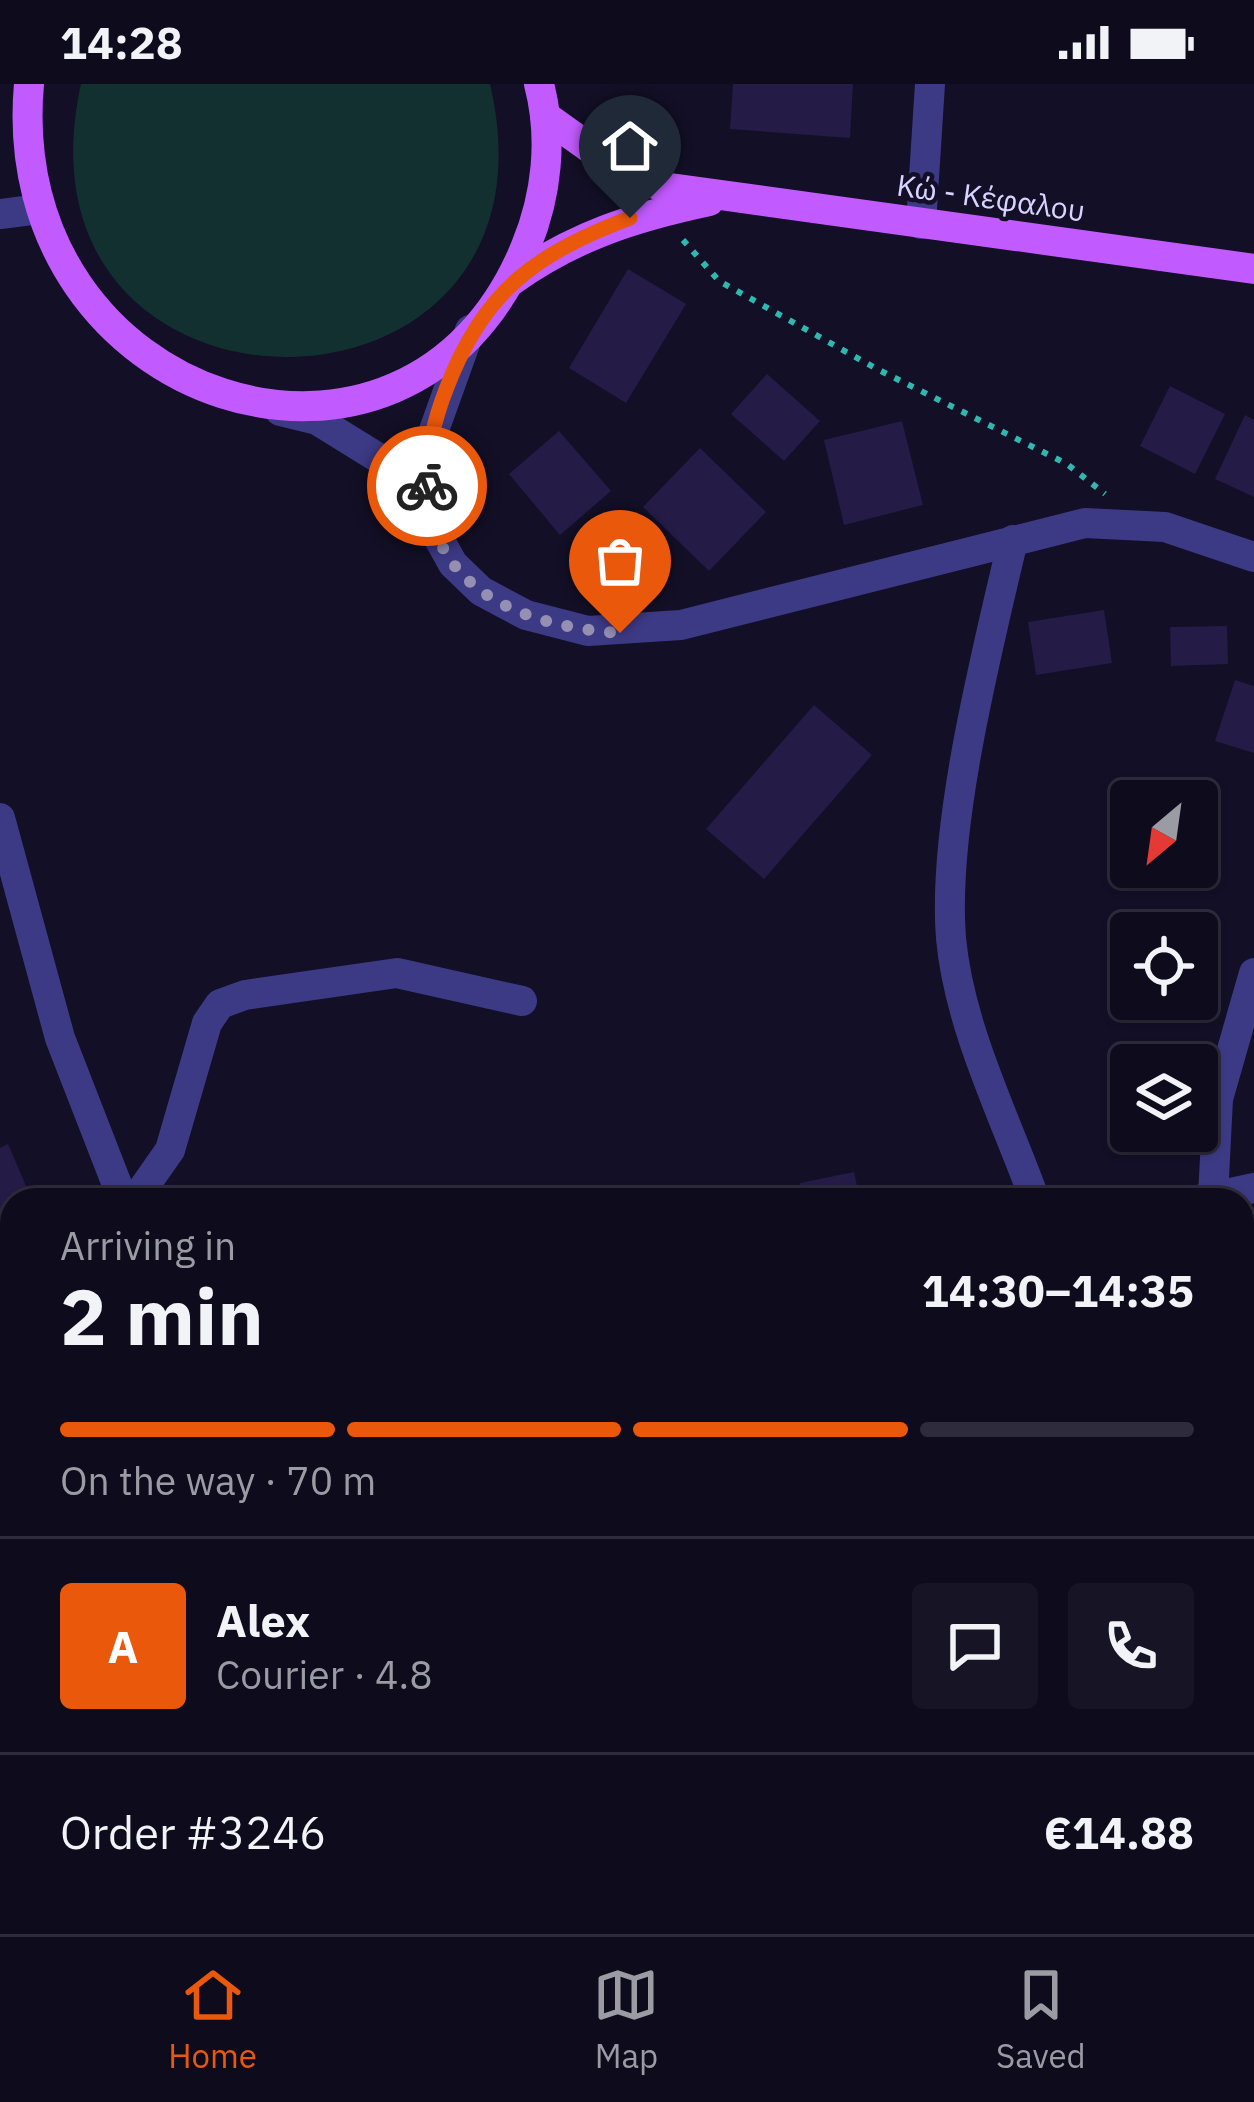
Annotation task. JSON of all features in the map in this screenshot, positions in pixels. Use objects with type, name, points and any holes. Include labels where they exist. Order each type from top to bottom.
[{"type":"main road","points":[[28,84],[21,147],[28,196]]},
{"type":"main road","points":[[0,148],[28,196],[62,283],[121,349],[184,386],[255,404],[322,404],[387,386],[470,330],[506,284],[540,203],[543,95]]},
{"type":"main road","name":"Κώ - Κέφαλου","points":[[543,95],[622,171],[663,187],[1254,269]]},
{"type":"main road","points":[[506,284],[586,235],[719,198]]},
{"type":"street","points":[[921,224],[930,84]]},
{"type":"street","points":[[0,214],[28,196]]},
{"type":"street","points":[[429,520],[429,444],[470,330]]},
{"type":"street","points":[[255,404],[317,420],[362,445],[399,480],[429,520],[453,564],[498,602],[565,627],[620,633],[681,625],[1085,523],[1132,523],[1204,537],[1254,557]]},
{"type":"street","points":[[1012,540],[950,873],[951,941],[965,1006],[1031,1188]]},
{"type":"street","points":[[0,818],[60,1038],[118,1188]]},
{"type":"street","points":[[143,1188],[170,1150],[207,1023],[220,1004],[244,994],[397,973],[522,1001]]},
{"type":"street","points":[[1206,1188],[1218,1099],[1254,973]]},
{"type":"path","points":[[673,208],[684,242],[719,280],[877,369],[1067,464],[1132,523]]},
{"type":"green space","points":[[81,84],[490,84],[494,203],[451,288],[377,340],[287,357],[197,340],[123,289],[79,204]]},
{"type":"building","points":[[733,84],[853,84],[850,138],[730,129]]},
{"type":"building","points":[[628,269],[686,304],[626,403],[569,368]]},
{"type":"building","points":[[767,374],[820,421],[784,461],[731,414]]},
{"type":"building","points":[[1170,386],[1225,414],[1195,474],[1140,446]]},
{"type":"building","points":[[1245,415],[1254,420],[1254,497],[1215,479]]},
{"type":"building","points":[[902,421],[923,505],[844,525],[824,440]]},
{"type":"building","points":[[559,431],[611,491],[560,535],[509,474]]},
{"type":"building","points":[[700,448],[766,512],[709,571],[643,507]]},
{"type":"building","points":[[1104,610],[1112,663],[1036,675],[1028,622]]},
{"type":"building","points":[[1227,626],[1228,664],[1171,666],[1170,627]]},
{"type":"building","points":[[1235,680],[1254,686],[1254,753],[1215,741]]},
{"type":"building","points":[[814,705],[872,755],[764,879],[706,829]]},
{"type":"building","points":[[8,1144],[27,1188],[0,1188],[0,1148]]},
{"type":"building","points":[[854,1172],[857,1188],[801,1188],[800,1183]]},
{"type":"way so far","points":[[427,486],[429,520],[438,542],[481,591],[526,615],[565,627],[620,633]]},
{"type":"route","points":[[427,486],[435,419],[470,330],[506,284],[548,254],[630,218]]}]
